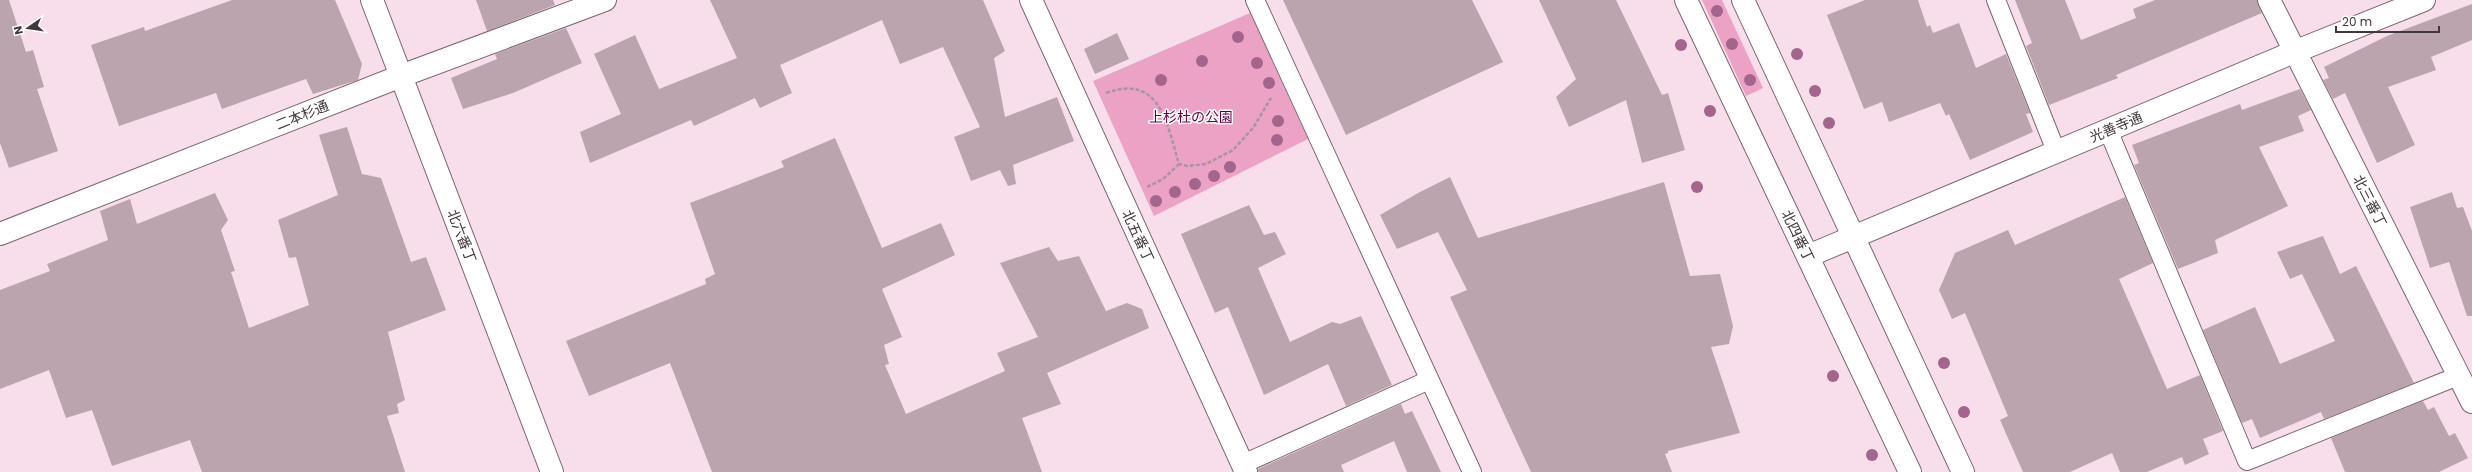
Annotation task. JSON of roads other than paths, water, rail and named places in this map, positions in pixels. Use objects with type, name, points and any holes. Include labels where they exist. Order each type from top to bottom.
[{"type":"street","name":"北六番丁","points":[[372,0],[552,472]]},
{"type":"street","name":"二本杉通","points":[[0,234],[401,76],[605,0]]},
{"type":"street","name":"北五番丁","points":[[1031,0],[1244,468]]},
{"type":"street","name":"北四番丁","points":[[1686,0],[1910,472]]},
{"type":"street","points":[[1744,0],[1963,472]]},
{"type":"street","name":"北三番丁","points":[[2269,0],[2472,402]]},
{"type":"street","name":"光善寺通","points":[[1808,256],[2294,52],[2424,0]]},
{"type":"lane","points":[[1255,0],[1472,472]]},
{"type":"lane","points":[[1996,0],[2056,151]]},
{"type":"lane","points":[[2108,130],[2247,461],[2458,376]]},
{"type":"lane","points":[[1244,468],[1429,380]]},
{"type":"park label","name":"上杉杜の公園","points":[[1191,117]]}]
